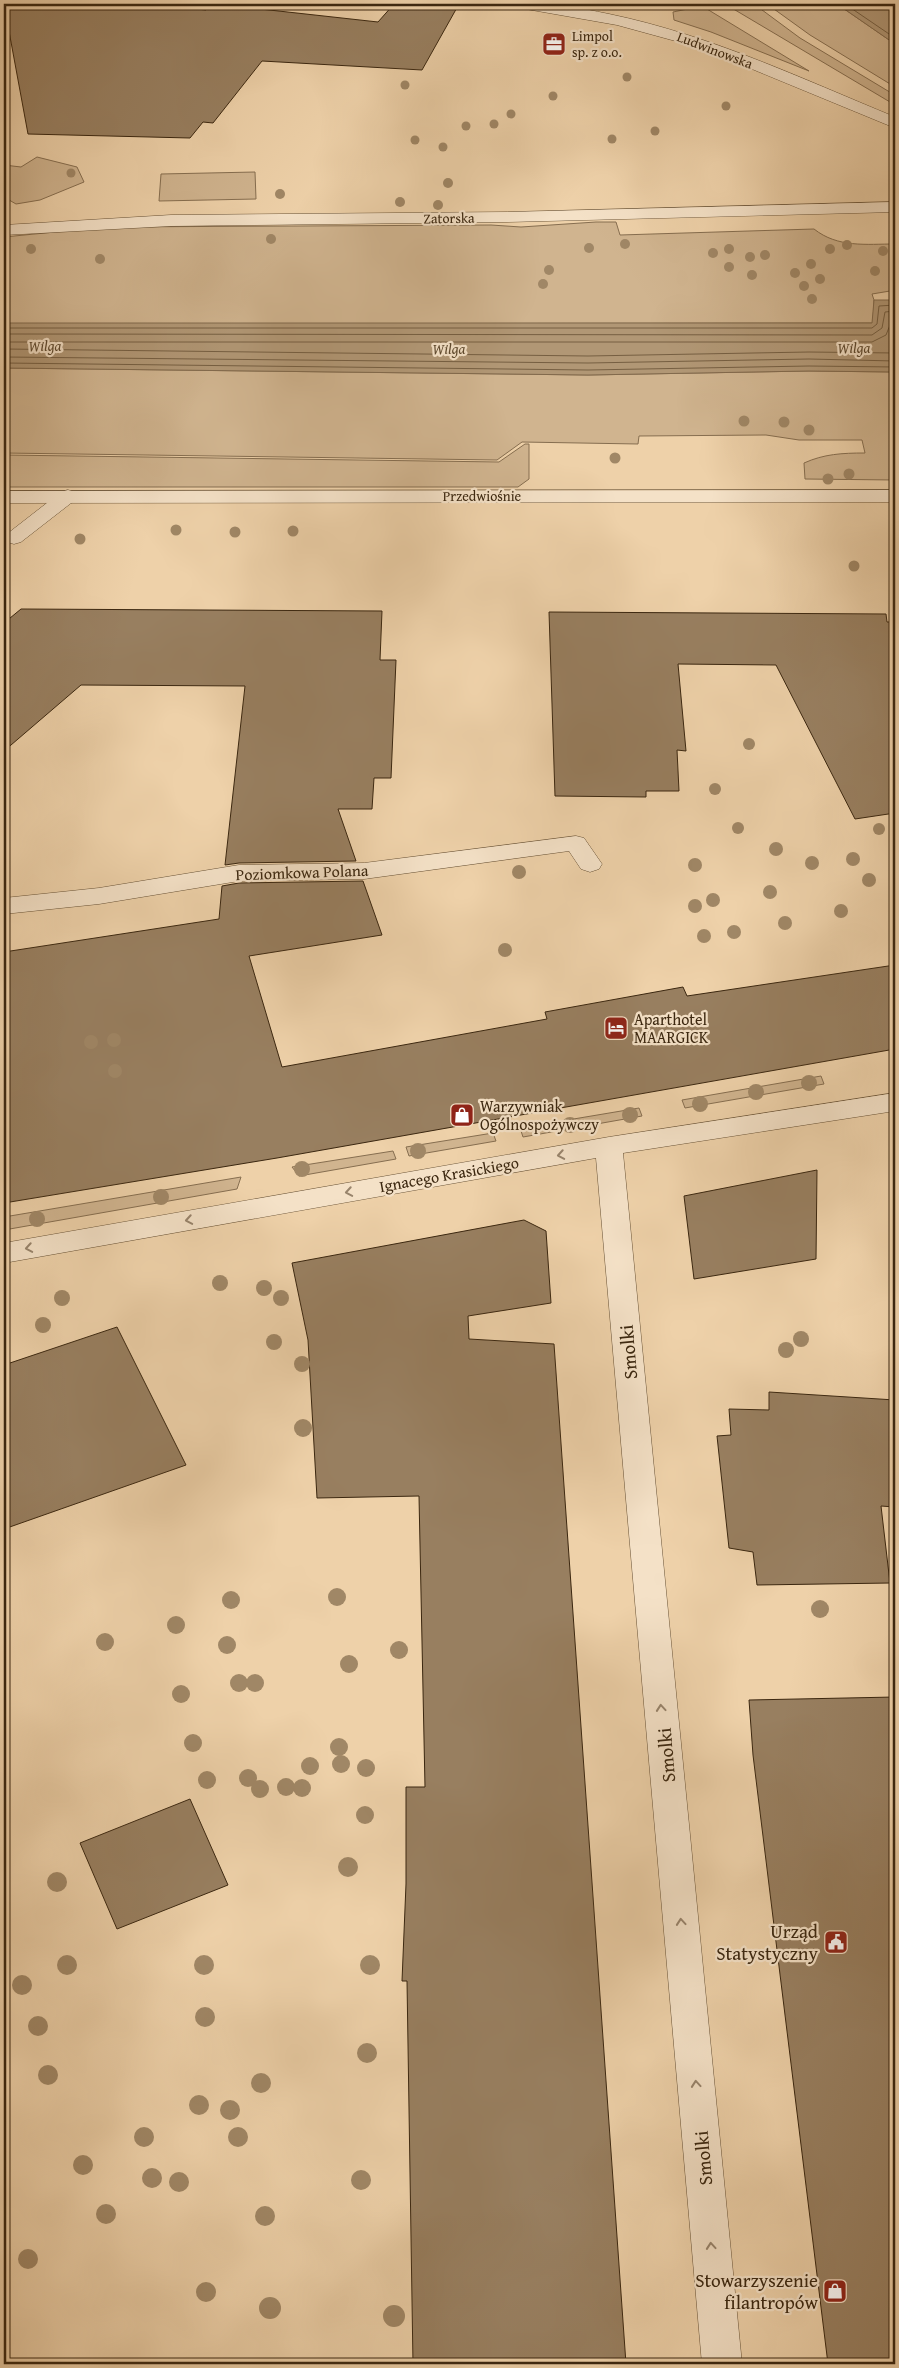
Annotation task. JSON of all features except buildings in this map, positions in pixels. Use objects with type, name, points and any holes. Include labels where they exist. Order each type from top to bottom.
[{"type":"street","name":"Ludwinowska","points":[[526,4],[588,14],[679,35],[895,124]]},
{"type":"street","name":"Zatorska","points":[[4,230],[76,223],[453,218],[895,207]]},
{"type":"street","points":[[14,538],[68,496]]},
{"type":"street","name":"Przedwiośnie","points":[[4,497],[895,496]]},
{"type":"street","name":"Poziomkowa Polana","points":[[4,906],[99,896],[239,873],[364,871],[576,843],[590,864]]},
{"type":"street","name":"Ignacego Krasickiego","points":[[4,1253],[609,1146],[895,1102]]},
{"type":"street","name":"Smolki","points":[[609,1146],[722,2364]]},
{"type":"shaded area","points":[[725,4],[754,4],[800,38],[893,94],[895,100],[890,102]]},
{"type":"shaded area","points":[[767,4],[837,4],[895,44],[895,87],[810,35]]},
{"type":"shaded area","points":[[702,6],[809,71],[711,32],[674,20],[673,12]]},
{"type":"shaded area","points":[[37,157],[77,167],[84,182],[40,200],[16,204],[4,197],[4,165],[21,167]]},
{"type":"shaded area","points":[[255,172],[256,199],[159,201],[161,174]]},
{"type":"shaded area","points":[[616,222],[620,235],[814,229],[833,239],[853,244],[895,244],[895,294],[891,294],[890,291],[872,294],[874,300],[873,323],[4,324],[4,237],[106,227],[491,225],[521,227]]},
{"type":"shaded area","points":[[4,368],[588,375],[809,371],[895,372],[895,480],[805,479],[804,463],[833,455],[865,453],[862,440],[799,440],[766,435],[639,436],[638,444],[522,442],[497,460],[4,453]]},
{"type":"shaded area","points":[[525,444],[529,444],[529,479],[518,487],[4,487],[4,455],[499,462]]},
{"type":"shaded area","points":[[821,1076],[824,1084],[685,1108],[682,1100]]},
{"type":"shaded area","points":[[639,1108],[642,1116],[523,1137],[520,1128]]},
{"type":"shaded area","points":[[493,1133],[496,1141],[409,1156],[406,1147]]},
{"type":"shaded area","points":[[393,1151],[396,1159],[299,1176],[292,1167]]},
{"type":"shaded area","points":[[241,1177],[237,1189],[4,1230],[4,1217]]},
{"type":"water","points":[[837,4],[895,4],[895,44]]},
{"type":"water","name":"Wilga","points":[[874,300],[895,300],[895,372],[809,371],[588,375],[4,368],[4,323],[872,323]]},
{"type":"place","name":"Limpol sp. z o.o.","points":[[554,44]]},
{"type":"place","name":"Aparthotel MAARGICK","points":[[616,1028]]},
{"type":"place","name":"Warzywniak Ogólnospożywczy","points":[[462,1115]]},
{"type":"place","name":"Urząd Statystyczny","points":[[836,1942]]},
{"type":"place","name":"Stowarzyszenie filantropów","points":[[835,2291]]}]
